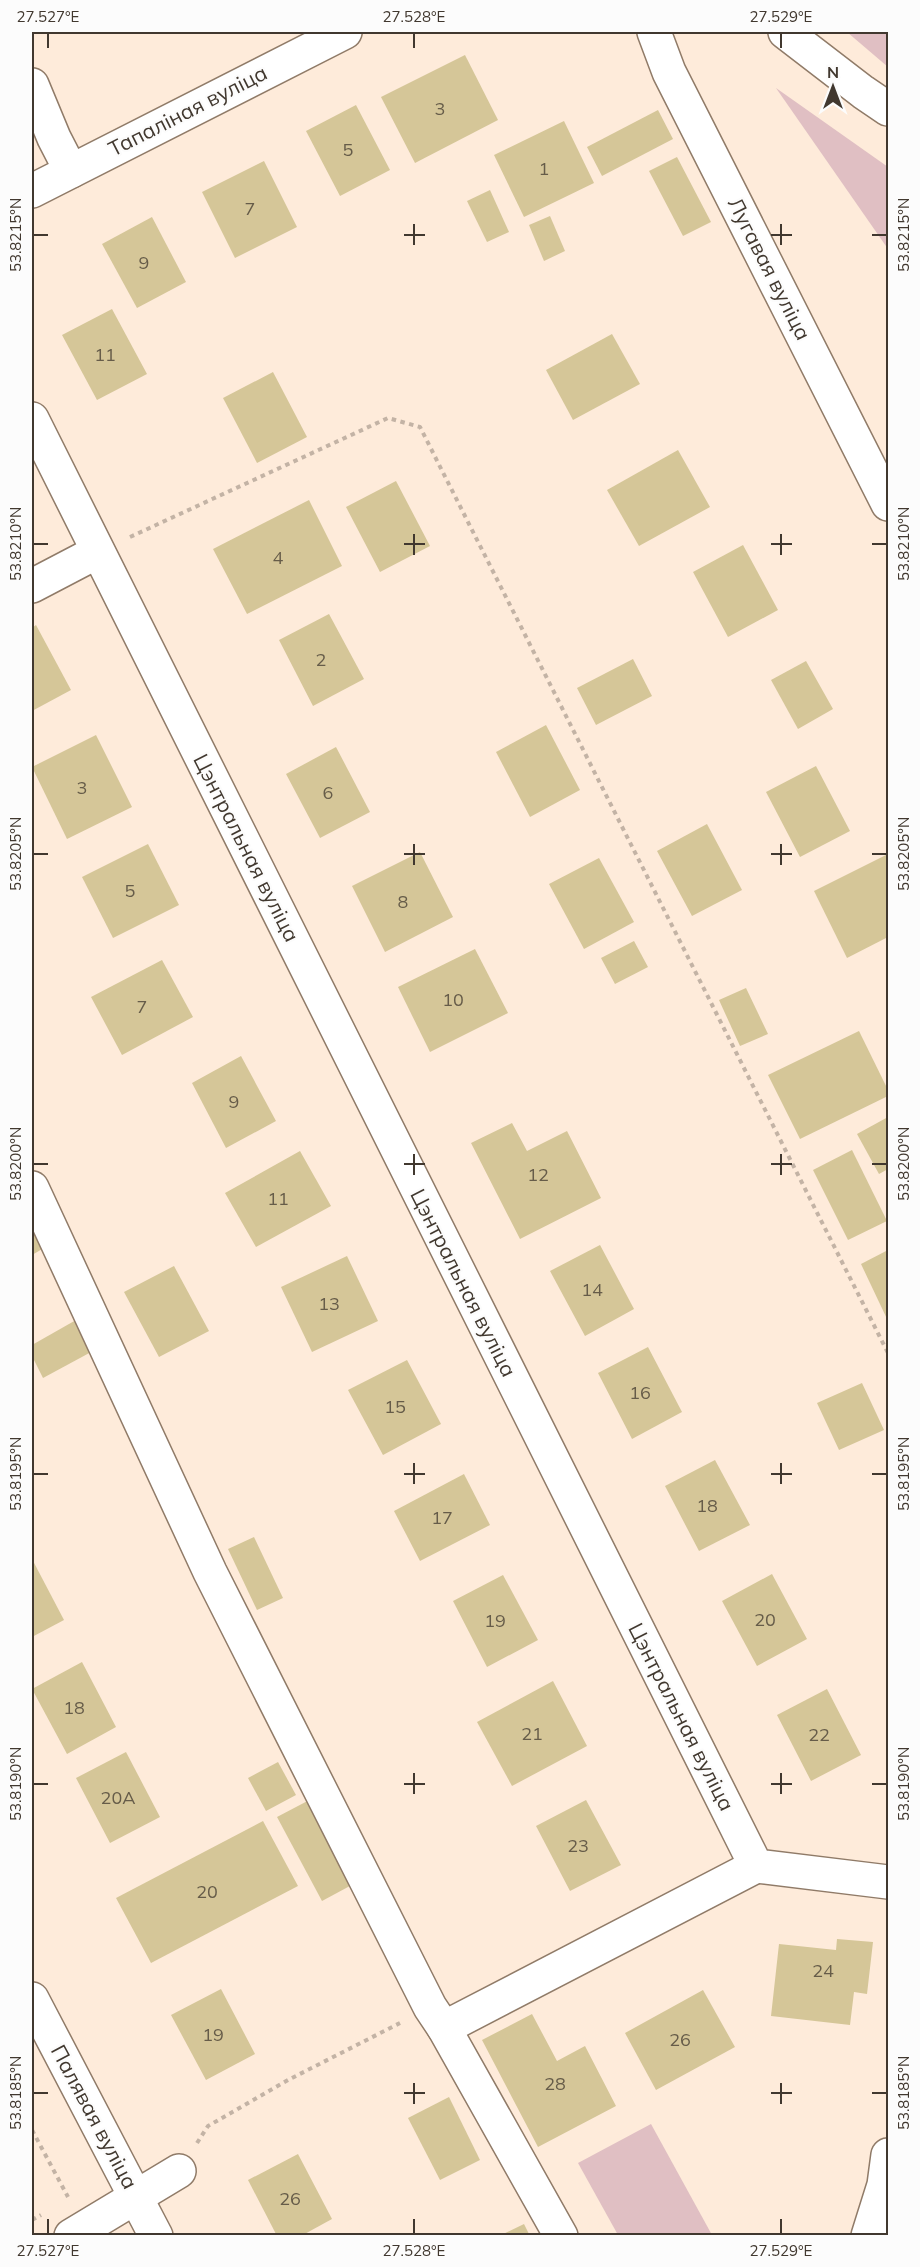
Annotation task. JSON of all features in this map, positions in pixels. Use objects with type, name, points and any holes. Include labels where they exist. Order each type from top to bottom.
[{"type":"street","name":"Тапаліная вуліца","points":[[32,191],[345,32]]},
{"type":"street","name":"Лугавая вуліца","points":[[654,32],[669,72],[888,504]]},
{"type":"street","points":[[785,32],[862,92],[888,109]]},
{"type":"street","points":[[32,85],[54,138],[71,171]]},
{"type":"street","name":"Цэнтральная вуліца","points":[[32,419],[756,1866]]},
{"type":"street","points":[[32,586],[97,552]]},
{"type":"street","points":[[32,1188],[210,1572],[437,2018],[561,2235]]},
{"type":"street","points":[[437,2018],[756,1866],[888,1882]]},
{"type":"street","name":"Палявая вуліца","points":[[32,1999],[156,2235]]},
{"type":"street","points":[[868,2235],[884,2185],[888,2155]]},
{"type":"street","points":[[77,2232],[179,2171]]},
{"type":"path","points":[[97,552],[388,418],[420,427],[888,1353]]},
{"type":"path","points":[[179,2171],[208,2126],[288,2080],[437,2018]]},
{"type":"path","points":[[32,2130],[77,2232]]},
{"type":"shaded area","points":[[847,32],[888,32],[888,67]]},
{"type":"shaded area","points":[[776,88],[888,167],[888,249]]},
{"type":"shaded area","points":[[651,2124],[712,2235],[618,2235],[578,2163]]},
{"type":"building","points":[[465,55],[498,120],[415,163],[381,97]]},
{"type":"building","points":[[356,105],[390,170],[340,196],[306,131]]},
{"type":"building","points":[[658,110],[673,139],[602,176],[587,147]]},
{"type":"building","points":[[564,121],[594,183],[524,217],[494,155]]},
{"type":"building","points":[[677,157],[711,222],[683,236],[649,171]]},
{"type":"building","points":[[264,161],[297,227],[235,258],[202,192]]},
{"type":"building","points":[[490,190],[509,232],[487,242],[467,201]]},
{"type":"building","points":[[550,216],[565,251],[544,261],[529,225]]},
{"type":"building","points":[[152,217],[186,282],[137,308],[102,244]]},
{"type":"building","points":[[112,309],[147,374],[97,400],[62,335]]},
{"type":"building","points":[[612,334],[640,384],[573,420],[546,370]]},
{"type":"building","points":[[273,372],[307,437],[257,463],[223,398]]},
{"type":"building","points":[[678,450],[710,507],[639,546],[607,490]]},
{"type":"building","points":[[396,481],[430,546],[380,572],[346,507]]},
{"type":"building","points":[[309,500],[342,566],[247,614],[213,549]]},
{"type":"building","points":[[743,545],[778,610],[728,637],[693,572]]},
{"type":"building","points":[[329,614],[364,679],[313,706],[279,640]]},
{"type":"building","points":[[36,625],[71,690],[32,711],[32,628]]},
{"type":"building","points":[[633,659],[652,696],[596,725],[577,688]]},
{"type":"building","points":[[806,661],[833,709],[798,729],[771,680]]},
{"type":"building","points":[[546,725],[580,790],[530,817],[496,752]]},
{"type":"building","points":[[96,735],[132,807],[67,839],[32,767]]},
{"type":"building","points":[[336,747],[370,812],[320,838],[286,774]]},
{"type":"building","points":[[816,766],[850,831],[800,857],[766,792]]},
{"type":"building","points":[[707,824],[742,890],[692,916],[657,851]]},
{"type":"building","points":[[148,844],[179,905],[113,938],[82,877]]},
{"type":"building","points":[[420,852],[453,917],[385,952],[352,886]]},
{"type":"building","points":[[888,854],[888,937],[847,958],[814,891]]},
{"type":"building","points":[[599,858],[634,922],[584,949],[549,884]]},
{"type":"building","points":[[634,941],[648,967],[615,984],[601,958]]},
{"type":"building","points":[[475,949],[508,1013],[430,1052],[398,987]]},
{"type":"building","points":[[162,960],[193,1017],[122,1055],[91,997]]},
{"type":"building","points":[[746,988],[768,1034],[740,1046],[719,1000]]},
{"type":"building","points":[[859,1031],[888,1090],[888,1096],[800,1139],[768,1075]]},
{"type":"building","points":[[241,1056],[276,1121],[226,1148],[192,1083]]},
{"type":"building","points":[[888,1117],[888,1169],[879,1174],[857,1134]]},
{"type":"building","points":[[512,1123],[527,1151],[567,1131],[601,1198],[520,1239],[471,1143]]},
{"type":"building","points":[[852,1150],[887,1221],[848,1240],[813,1170]]},
{"type":"building","points":[[300,1151],[331,1206],[256,1247],[225,1193]]},
{"type":"building","points":[[32,1224],[44,1248],[32,1255]]},
{"type":"building","points":[[600,1245],[634,1309],[585,1336],[550,1271]]},
{"type":"building","points":[[888,1250],[888,1321],[861,1264]]},
{"type":"building","points":[[347,1256],[378,1321],[312,1352],[281,1287]]},
{"type":"building","points":[[174,1266],[209,1331],[159,1357],[124,1292]]},
{"type":"building","points":[[76,1320],[93,1351],[43,1378],[32,1356],[32,1345]]},
{"type":"building","points":[[648,1347],[682,1412],[632,1439],[598,1373]]},
{"type":"building","points":[[407,1360],[441,1424],[383,1455],[348,1390]]},
{"type":"building","points":[[862,1383],[884,1430],[839,1450],[817,1403]]},
{"type":"building","points":[[715,1460],[750,1525],[699,1551],[665,1486]]},
{"type":"building","points":[[464,1474],[490,1525],[420,1561],[394,1511]]},
{"type":"building","points":[[254,1537],[283,1598],[257,1610],[228,1549]]},
{"type":"building","points":[[32,1559],[64,1620],[32,1637]]},
{"type":"building","points":[[772,1574],[807,1639],[757,1666],[722,1601]]},
{"type":"building","points":[[503,1575],[538,1640],[487,1667],[453,1601]]},
{"type":"building","points":[[82,1662],[116,1727],[67,1754],[32,1689]]},
{"type":"building","points":[[553,1681],[587,1746],[512,1786],[477,1722]]},
{"type":"building","points":[[827,1689],[861,1755],[811,1781],[777,1715]]},
{"type":"building","points":[[126,1752],[160,1817],[110,1843],[76,1778]]},
{"type":"building","points":[[278,1762],[296,1795],[266,1811],[248,1778]]},
{"type":"building","points":[[317,1796],[361,1880],[322,1901],[277,1817]]},
{"type":"building","points":[[586,1800],[621,1865],[570,1891],[536,1826]]},
{"type":"building","points":[[263,1821],[298,1886],[151,1963],[116,1898]]},
{"type":"building","points":[[837,1939],[873,1942],[867,1994],[854,1992],[850,2025],[771,2016],[779,1944],[836,1950]]},
{"type":"building","points":[[221,1989],[255,2054],[206,2080],[171,2015]]},
{"type":"building","points":[[703,1990],[735,2047],[656,2090],[625,2033]]},
{"type":"building","points":[[532,2014],[557,2061],[585,2046],[616,2106],[538,2147],[482,2040]]},
{"type":"building","points":[[449,2097],[480,2160],[440,2180],[408,2118]]},
{"type":"building","points":[[298,2154],[332,2219],[301,2236],[277,2236],[248,2180]]},
{"type":"building","points":[[524,2224],[530,2236],[499,2236]]}]
